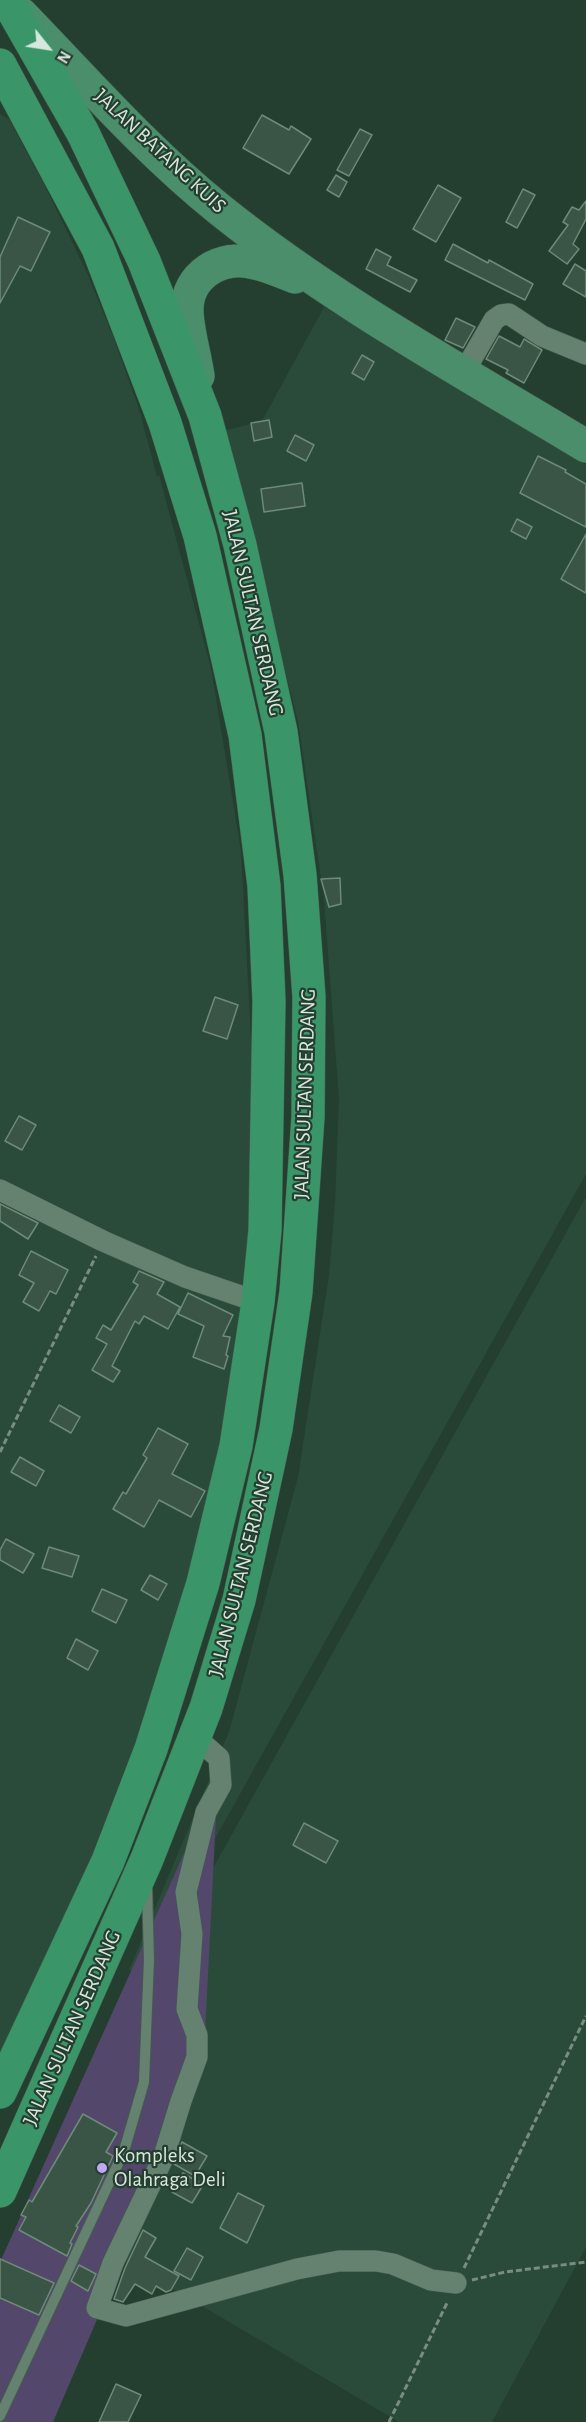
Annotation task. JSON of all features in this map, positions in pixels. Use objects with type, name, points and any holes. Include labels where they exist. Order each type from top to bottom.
[{"type":"highway","name":"JALAN SULTAN SERDANG","points":[[0,2191],[147,1859],[206,1708],[239,1600],[276,1429],[296,1292],[308,1117],[309,997],[300,875],[281,732],[240,545],[205,416],[140,252],[83,133],[8,0]]},
{"type":"highway","name":"JALAN SULTAN SERDANG","points":[[0,65],[98,248],[165,423],[200,536],[245,735],[264,886],[269,1001],[265,1230],[258,1302],[236,1446],[203,1583],[151,1749],[108,1861],[0,2092]]},
{"type":"main road","name":"JALAN BATANG KUIS","points":[[8,0],[178,174],[219,209],[325,287],[586,446]]},
{"type":"main road","name":"JALAN BATANG KUIS","points":[[205,416],[187,310],[190,292],[197,279],[207,269],[220,263],[254,262],[325,287]]},
{"type":"street","points":[[464,372],[494,320],[501,315],[509,314],[542,336],[586,354]]},
{"type":"street","points":[[0,1190],[103,1241],[185,1277],[258,1302]]},
{"type":"street","points":[[195,1737],[219,1758],[222,1785],[206,1812],[186,1892],[192,1934],[187,2009],[197,2035],[197,2057],[164,2156],[113,2263],[97,2308],[126,2316],[297,2269],[339,2261],[376,2261],[393,2264],[431,2280],[456,2283]]},
{"type":"lane","points":[[0,2416],[124,2151],[144,2082],[149,1960],[147,1859]]},
{"type":"path","points":[[0,1452],[103,1241]]},
{"type":"path","points":[[389,2422],[586,2016]]},
{"type":"path","points":[[456,2283],[505,2272],[586,2262]]},
{"type":"shaded area","points":[[0,114],[9,119],[45,186],[87,273],[113,336],[140,412],[157,477],[159,475],[211,668],[241,851],[257,1152],[244,1296],[215,1501],[118,1806],[0,2062]]},
{"type":"shaded area","points":[[324,307],[586,464],[586,1174],[139,1975],[129,1970],[229,1732],[298,1477],[329,1275],[335,1202],[339,1099],[324,899],[298,721],[223,431],[262,421]]},
{"type":"shaded area","points":[[586,1197],[586,2247],[492,2422],[399,2422],[27,2203]]},
{"type":"shaded area","name":"Kompleks Olahraga Deli","points":[[218,1778],[203,2073],[53,2422],[0,2422],[0,2262]]},
{"type":"building","points":[[262,115],[289,130],[291,126],[311,139],[289,174],[243,148]]},
{"type":"building","points":[[360,129],[372,135],[349,176],[337,170]]},
{"type":"building","points":[[336,175],[347,182],[339,197],[327,190]]},
{"type":"building","points":[[438,185],[461,198],[436,242],[413,229]]},
{"type":"building","points":[[523,189],[535,195],[517,228],[506,222]]},
{"type":"building","points":[[586,201],[586,219],[573,244],[579,249],[567,264],[549,251],[568,225],[563,222],[572,207],[579,210]]},
{"type":"building","points":[[18,217],[50,232],[31,271],[20,266],[0,303],[0,257]]},
{"type":"building","points":[[453,244],[533,284],[525,300],[445,260]]},
{"type":"building","points":[[376,249],[391,257],[387,265],[417,280],[410,292],[366,269]]},
{"type":"building","points":[[575,264],[586,271],[586,297],[563,284]]},
{"type":"building","points":[[456,318],[475,327],[463,348],[445,340]]},
{"type":"building","points":[[499,336],[520,347],[524,339],[542,350],[524,383],[506,373],[508,370],[486,359]]},
{"type":"building","points":[[362,355],[374,362],[364,380],[352,373]]},
{"type":"building","points":[[269,420],[272,437],[254,441],[251,423]]},
{"type":"building","points":[[295,435],[314,445],[306,461],[287,451]]},
{"type":"building","points":[[538,456],[566,470],[565,472],[586,484],[586,527],[520,493]]},
{"type":"building","points":[[302,483],[305,506],[264,512],[261,489]]},
{"type":"building","points":[[517,519],[532,527],[526,539],[511,531]]},
{"type":"building","points":[[586,534],[586,593],[561,579]]},
{"type":"building","points":[[340,878],[341,904],[329,907],[321,879]]},
{"type":"building","points":[[215,997],[238,1005],[227,1039],[203,1031]]},
{"type":"building","points":[[19,1116],[36,1125],[22,1150],[5,1141]]},
{"type":"building","points":[[0,1204],[38,1223],[28,1239],[0,1221]]},
{"type":"building","points":[[31,1251],[68,1270],[56,1294],[50,1291],[39,1311],[23,1302],[34,1283],[19,1275]]},
{"type":"building","points":[[139,1271],[164,1282],[157,1294],[180,1307],[168,1329],[144,1316],[139,1324],[135,1321],[112,1366],[120,1371],[113,1382],[92,1370],[107,1344],[96,1338],[103,1325],[111,1330],[138,1285],[133,1282]]},
{"type":"building","points":[[188,1293],[233,1315],[223,1336],[230,1337],[224,1369],[193,1357],[204,1326],[178,1314]]},
{"type":"building","points":[[59,1405],[80,1417],[71,1433],[50,1421]]},
{"type":"building","points":[[158,1428],[188,1444],[172,1474],[205,1491],[191,1517],[159,1500],[144,1527],[113,1509],[123,1492],[126,1494],[147,1458],[143,1455]]},
{"type":"building","points":[[20,1457],[44,1471],[36,1486],[11,1472]]},
{"type":"building","points":[[6,1539],[34,1554],[23,1573],[0,1560],[0,1550]]},
{"type":"building","points":[[49,1547],[79,1556],[72,1577],[42,1568]]},
{"type":"building","points":[[150,1575],[167,1584],[158,1600],[141,1590]]},
{"type":"building","points":[[102,1589],[127,1600],[116,1623],[92,1611]]},
{"type":"building","points":[[76,1639],[98,1651],[88,1670],[67,1658]]},
{"type":"building","points":[[304,1823],[338,1841],[326,1863],[293,1845]]},
{"type":"building","points":[[83,2114],[117,2133],[106,2152],[113,2156],[91,2203],[76,2226],[78,2227],[70,2243],[72,2244],[67,2256],[19,2230],[26,2217],[21,2215],[29,2200],[32,2202]]},
{"type":"building","points":[[182,2142],[207,2156],[195,2176],[174,2164]]},
{"type":"building","points":[[183,2173],[203,2185],[192,2203],[172,2192]]},
{"type":"building","points":[[238,2193],[264,2206],[247,2243],[220,2228]]},
{"type":"building","points":[[143,2230],[156,2238],[145,2257],[179,2276],[171,2290],[166,2292],[156,2286],[152,2294],[135,2284],[123,2302],[114,2299],[125,2268]]},
{"type":"building","points":[[187,2248],[203,2257],[191,2280],[174,2271]]},
{"type":"building","points":[[0,2259],[54,2283],[39,2315],[0,2298]]},
{"type":"building","points":[[79,2265],[96,2274],[88,2291],[71,2281]]},
{"type":"building","points":[[116,2384],[141,2395],[128,2422],[99,2422]]},
{"type":"place","name":"Kompleks Olahraga Deli","points":[[102,2168]]}]
